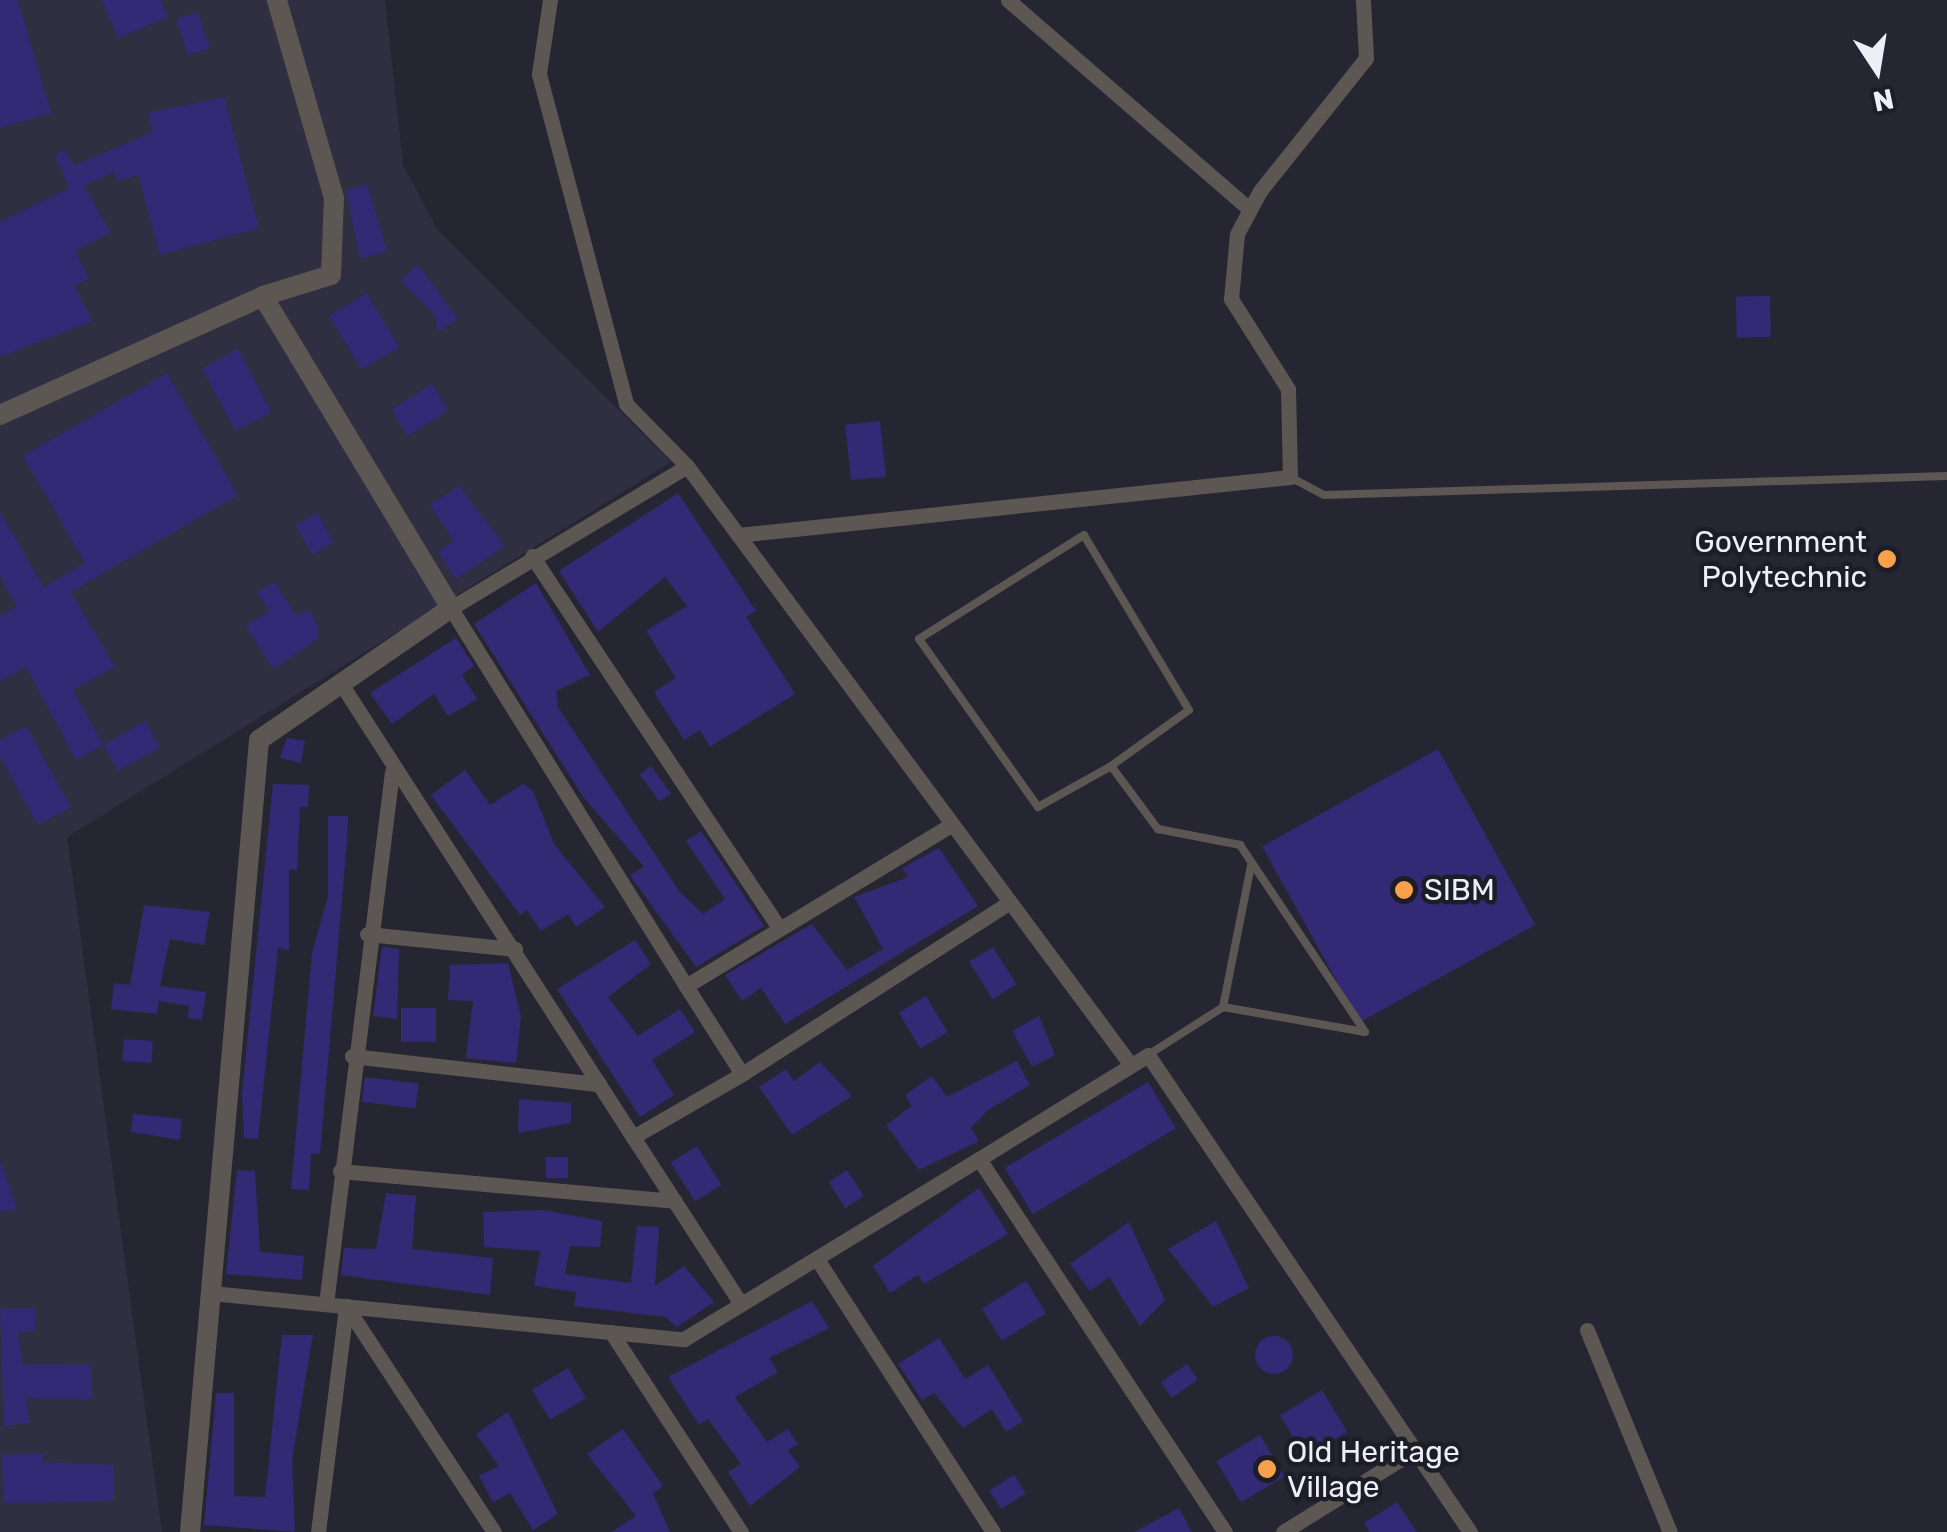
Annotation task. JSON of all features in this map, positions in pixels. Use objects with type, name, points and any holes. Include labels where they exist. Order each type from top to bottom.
[{"type":"street","points":[[0,414],[263,296],[330,275],[334,198],[277,0]]},
{"type":"street","points":[[550,0],[539,74],[626,404],[687,466],[949,826],[1128,1061]]},
{"type":"street","points":[[1008,0],[1249,208]]},
{"type":"street","points":[[738,535],[1290,477],[1288,389],[1231,298],[1249,208],[1366,58],[1363,0]]},
{"type":"street","points":[[263,296],[450,608],[742,1074]]},
{"type":"street","points":[[190,1532],[259,740],[450,608],[687,466]]},
{"type":"street","points":[[532,556],[779,928]]},
{"type":"street","points":[[342,685],[392,772],[515,950],[742,1304]]},
{"type":"street","points":[[326,1304],[366,934],[392,772]]},
{"type":"street","points":[[686,986],[949,826]]},
{"type":"street","points":[[633,1137],[742,1074],[1010,902]]},
{"type":"street","points":[[366,934],[515,950]]},
{"type":"street","points":[[211,1293],[684,1339],[979,1159],[1128,1061],[1148,1055],[1470,1532]]},
{"type":"street","points":[[352,1056],[599,1084]]},
{"type":"street","points":[[979,1159],[1225,1532]]},
{"type":"street","points":[[340,1172],[674,1201]]},
{"type":"street","points":[[816,1258],[993,1532]]},
{"type":"street","points":[[318,1532],[346,1306]]},
{"type":"street","points":[[346,1306],[494,1532]]},
{"type":"street","points":[[1587,1330],[1670,1532]]},
{"type":"street","points":[[611,1332],[741,1532]]},
{"type":"street","points":[[1283,1532],[1415,1450]]},
{"type":"lane","points":[[1290,477],[1324,495],[1947,476]]},
{"type":"lane","points":[[1084,535],[1189,710],[1112,766],[1038,806],[920,640],[1084,535]]},
{"type":"lane","points":[[1112,766],[1158,829],[1240,845],[1365,1032],[1223,1008],[1148,1055]]},
{"type":"lane","points":[[1223,1008],[1251,866]]},
{"type":"shaded area","points":[[0,0],[385,0],[403,165],[437,229],[671,462],[67,837],[162,1532],[0,1532]]},
{"type":"building","points":[[0,0],[18,0],[51,113],[0,128]]},
{"type":"building","points":[[102,0],[161,0],[168,17],[118,38]]},
{"type":"building","points":[[198,12],[210,48],[188,55],[176,19]]},
{"type":"building","points":[[224,97],[259,228],[160,255],[138,175],[117,181],[114,172],[84,186],[111,232],[75,251],[89,279],[74,286],[93,321],[0,357],[0,222],[69,188],[55,155],[64,150],[74,166],[152,132],[148,113]]},
{"type":"building","points":[[367,184],[387,251],[360,259],[346,190]]},
{"type":"building","points":[[418,264],[458,319],[438,332],[434,314],[401,281]]},
{"type":"building","points":[[367,293],[399,347],[362,370],[329,316]]},
{"type":"building","points":[[1770,296],[1771,337],[1737,338],[1736,297]]},
{"type":"building","points":[[238,349],[271,412],[235,431],[202,368]]},
{"type":"building","points":[[167,373],[238,495],[71,592],[115,667],[73,690],[103,745],[76,760],[26,667],[0,681],[0,616],[17,607],[0,576],[0,512],[44,587],[85,563],[23,456]]},
{"type":"building","points":[[432,384],[448,410],[408,436],[391,409]]},
{"type":"building","points":[[880,421],[886,477],[851,480],[845,425]]},
{"type":"building","points":[[459,486],[505,546],[456,579],[438,552],[454,541],[430,505]]},
{"type":"building","points":[[678,493],[756,611],[746,617],[795,694],[710,747],[700,730],[684,740],[654,692],[676,678],[646,631],[687,606],[665,577],[598,632],[559,571]]},
{"type":"building","points":[[317,513],[334,542],[312,555],[295,526]]},
{"type":"building","points":[[274,582],[297,616],[308,609],[319,626],[317,639],[273,669],[246,626],[269,611],[257,592]]},
{"type":"building","points":[[536,583],[590,675],[556,691],[558,707],[679,891],[703,914],[725,899],[686,841],[701,831],[764,926],[696,967],[630,875],[644,867],[584,798],[474,624]]},
{"type":"building","points":[[456,638],[474,666],[462,675],[477,699],[448,716],[434,694],[392,724],[370,693]]},
{"type":"building","points":[[145,721],[160,747],[118,771],[103,745]]},
{"type":"building","points":[[26,726],[71,807],[38,825],[0,757],[0,740]]},
{"type":"building","points":[[287,738],[305,741],[301,763],[280,758]]},
{"type":"building","name":"SIBM","points":[[1438,749],[1535,925],[1360,1022],[1262,846]]},
{"type":"building","points":[[651,766],[671,794],[660,802],[640,774]]},
{"type":"building","points":[[465,770],[490,805],[523,784],[533,791],[554,844],[605,907],[576,927],[568,914],[541,931],[527,910],[520,915],[431,795]]},
{"type":"building","points":[[273,784],[309,785],[308,807],[300,807],[297,870],[289,869],[289,950],[278,948],[258,1139],[244,1138],[242,1094]]},
{"type":"building","points":[[328,816],[348,816],[320,1154],[311,1154],[309,1190],[291,1189],[312,953],[328,896]]},
{"type":"building","points":[[939,848],[978,906],[785,1024],[761,988],[742,1001],[725,975],[812,924],[847,970],[883,949],[854,897],[908,877],[902,868]]},
{"type":"building","points":[[144,905],[210,912],[204,945],[170,939],[160,986],[206,992],[202,1020],[188,1018],[189,1006],[159,1001],[157,1014],[111,1009],[114,983],[130,985]]},
{"type":"building","points":[[635,940],[651,964],[608,997],[638,1036],[680,1009],[695,1032],[652,1060],[674,1095],[640,1117],[557,989]]},
{"type":"building","points":[[382,947],[399,949],[397,1019],[373,1016]]},
{"type":"building","points":[[993,947],[1016,984],[993,999],[969,962]]},
{"type":"building","points":[[508,963],[521,1017],[516,1063],[466,1058],[473,1001],[448,1000],[450,965]]},
{"type":"building","points":[[926,996],[948,1032],[920,1048],[899,1012]]},
{"type":"building","points":[[401,1008],[436,1008],[436,1042],[401,1042]]},
{"type":"building","points":[[1039,1016],[1055,1055],[1032,1067],[1012,1031]]},
{"type":"building","points":[[124,1039],[153,1041],[151,1063],[122,1061]]},
{"type":"building","points":[[1017,1061],[1030,1085],[988,1110],[971,1128],[979,1141],[919,1170],[886,1125],[912,1106],[905,1095],[932,1076],[947,1097]]},
{"type":"building","points":[[820,1062],[852,1096],[792,1135],[759,1087],[786,1069],[794,1081]]},
{"type":"building","points":[[365,1077],[419,1084],[416,1108],[362,1102]]},
{"type":"building","points":[[1148,1082],[1176,1128],[1033,1214],[1005,1168]]},
{"type":"building","points":[[519,1099],[571,1103],[571,1123],[518,1133]]},
{"type":"building","points":[[133,1114],[182,1119],[180,1140],[131,1132]]},
{"type":"building","points":[[697,1146],[721,1185],[695,1201],[671,1162]]},
{"type":"building","points":[[546,1157],[568,1157],[568,1178],[546,1178]]},
{"type":"building","points":[[0,1160],[17,1209],[0,1212]]},
{"type":"building","points":[[237,1170],[255,1171],[260,1252],[304,1256],[302,1280],[226,1274]]},
{"type":"building","points":[[847,1170],[864,1196],[845,1208],[829,1182]]},
{"type":"building","points":[[979,1188],[1008,1234],[924,1284],[918,1275],[890,1293],[873,1266]]},
{"type":"building","points":[[386,1193],[416,1196],[412,1249],[493,1258],[490,1295],[341,1275],[344,1248],[376,1249]]},
{"type":"building","points":[[543,1210],[602,1221],[600,1247],[570,1246],[565,1274],[631,1283],[637,1226],[659,1227],[655,1286],[684,1266],[714,1302],[677,1327],[665,1317],[574,1306],[576,1292],[534,1286],[540,1251],[484,1247],[483,1212]]},
{"type":"building","points":[[1216,1221],[1249,1288],[1213,1307],[1168,1249]]},
{"type":"building","points":[[1129,1222],[1165,1300],[1140,1326],[1109,1277],[1090,1291],[1070,1264]]},
{"type":"building","points":[[1026,1281],[1046,1313],[1002,1341],[982,1309]]},
{"type":"building","points":[[812,1301],[829,1328],[769,1358],[778,1372],[735,1397],[767,1442],[788,1429],[798,1444],[788,1450],[800,1467],[750,1506],[728,1472],[741,1464],[708,1419],[699,1425],[668,1377]]},
{"type":"building","points":[[35,1308],[36,1331],[18,1332],[22,1364],[92,1365],[92,1399],[26,1398],[30,1423],[4,1426],[0,1309]]},
{"type":"building","points":[[282,1335],[313,1335],[292,1459],[295,1532],[204,1525],[216,1393],[234,1393],[234,1496],[265,1497]]},
{"type":"building","points":[[1274,1336],[1287,1342],[1293,1355],[1287,1368],[1274,1374],[1261,1368],[1255,1355],[1261,1342]]},
{"type":"building","points":[[939,1338],[965,1379],[988,1365],[1023,1421],[1006,1432],[992,1409],[963,1428],[934,1393],[922,1400],[898,1364]]},
{"type":"building","points":[[1187,1364],[1198,1380],[1172,1398],[1161,1382]]},
{"type":"building","points":[[568,1368],[586,1398],[550,1420],[532,1390]]},
{"type":"building","points":[[1322,1390],[1347,1432],[1305,1457],[1280,1415]]},
{"type":"building","points":[[508,1412],[558,1514],[533,1530],[510,1493],[493,1502],[479,1476],[499,1466],[476,1434]]},
{"type":"building","points":[[623,1429],[663,1486],[653,1493],[670,1532],[611,1532],[636,1516],[587,1454]]},
{"type":"building","points":[[1260,1435],[1285,1476],[1241,1502],[1216,1461]]},
{"type":"building","points":[[43,1453],[43,1462],[114,1465],[114,1501],[4,1503],[2,1455]]},
{"type":"building","points":[[1014,1475],[1026,1494],[1001,1509],[989,1490]]},
{"type":"building","points":[[1397,1502],[1417,1532],[1370,1532],[1364,1523]]},
{"type":"building","points":[[1179,1508],[1192,1532],[1134,1532]]},
{"type":"place","name":"Government Polytechnic","points":[[1887,559]]},
{"type":"place","name":"SIBM","points":[[1404,890]]},
{"type":"place","name":"Old Heritage Village","points":[[1267,1469]]}]
